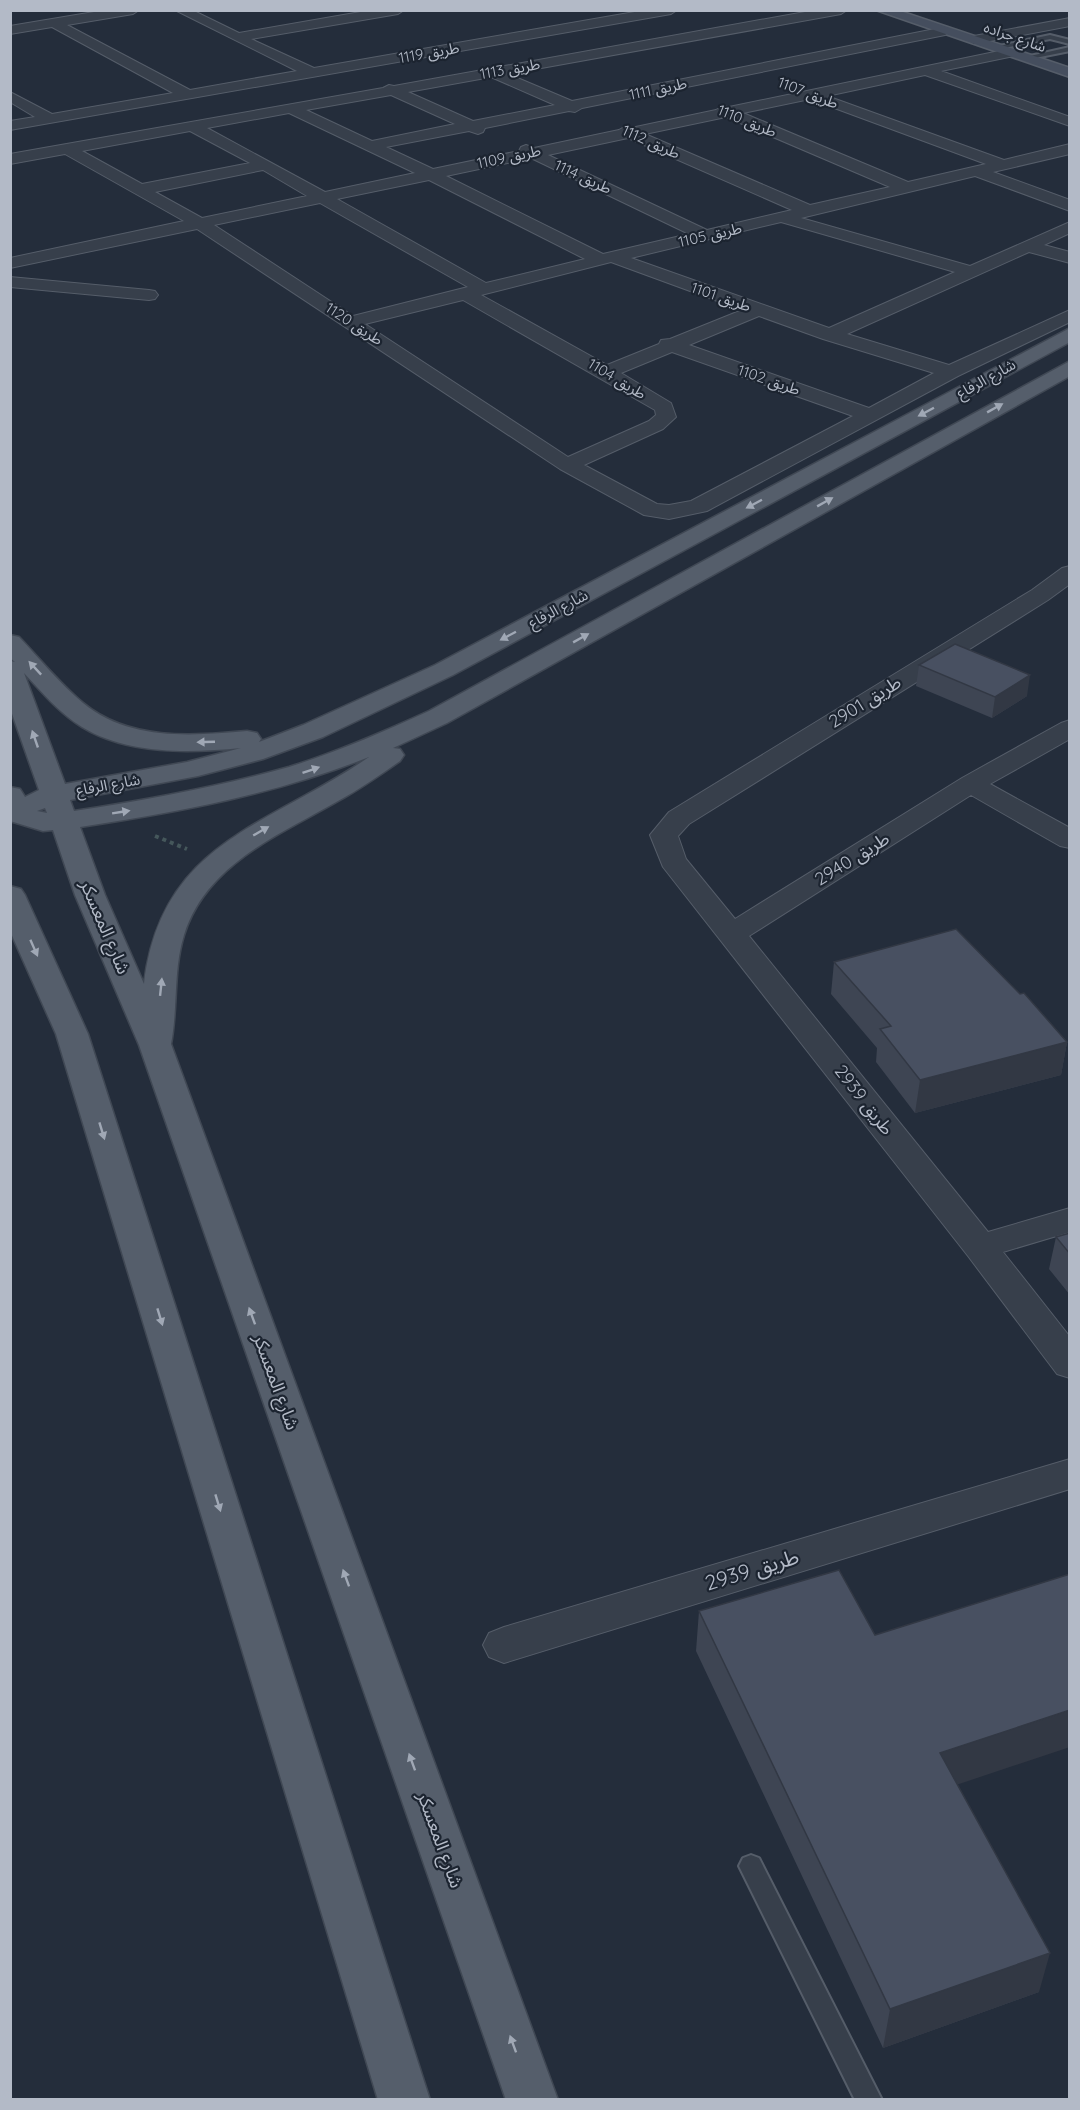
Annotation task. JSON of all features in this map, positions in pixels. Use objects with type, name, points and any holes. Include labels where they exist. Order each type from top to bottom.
[{"type":"main road","name":"شارع الرفاع","points":[[14,811],[43,822],[58,808],[253,753],[313,731],[444,670],[1070,334]]},
{"type":"main road","name":"شارع الرفاع","points":[[58,808],[186,802],[298,774],[368,749],[438,717],[1070,367]]},
{"type":"main road","points":[[10,642],[74,709],[101,725],[137,737],[191,742],[248,739],[365,707]]},
{"type":"main road","name":"شارع المعسكر","points":[[10,669],[90,895],[155,1045],[532,2100]]},
{"type":"main road","points":[[155,1045],[169,934],[176,914],[202,877],[238,846],[357,778],[415,737],[438,717]]},
{"type":"main road","points":[[10,895],[72,1034],[404,2100]]},
{"type":"street","points":[[10,30],[133,10]]},
{"type":"street","points":[[181,10],[310,72]]},
{"type":"street","points":[[236,37],[398,10]]},
{"type":"street","name":"طريق 1119","points":[[10,126],[671,10]]},
{"type":"street","name":"طريق 1113","points":[[10,159],[171,134],[186,128],[289,108],[841,10]]},
{"type":"street","name":"شارع جراده","points":[[882,10],[1070,73]]},
{"type":"street","points":[[738,14],[786,32]]},
{"type":"street","points":[[581,15],[699,52]]},
{"type":"street","points":[[973,41],[1070,22]]},
{"type":"street","points":[[54,23],[186,94]]},
{"type":"street","name":"طريق 1111","points":[[370,146],[945,31]]},
{"type":"street","points":[[484,43],[535,64]]},
{"type":"street","points":[[819,44],[863,59]]},
{"type":"street","name":"طريق 1109","points":[[10,262],[927,71],[1001,50]]},
{"type":"street","points":[[587,55],[616,67]]},
{"type":"street","name":"طريق 1107","points":[[718,59],[1002,165]]},
{"type":"street","points":[[343,67],[492,135]]},
{"type":"street","points":[[885,67],[908,75]]},
{"type":"street","points":[[927,71],[1070,122]]},
{"type":"street","points":[[492,72],[590,115]]},
{"type":"street","points":[[636,75],[686,96]]},
{"type":"street","points":[[10,96],[49,119]]},
{"type":"street","name":"طريق 1110","points":[[706,104],[907,188]]},
{"type":"street","points":[[289,108],[430,174]]},
{"type":"street","name":"طريق 1112","points":[[610,124],[809,211]]},
{"type":"street","points":[[186,128],[266,165],[484,289]]},
{"type":"street","name":"طريق 1114","points":[[511,144],[707,236]]},
{"type":"street","name":"طريق 1105","points":[[351,322],[607,258],[1070,149]]},
{"type":"street","name":"طريق 1113","points":[[10,167],[72,151]]},
{"type":"street","name":"طريق 1120","points":[[72,151],[199,223],[567,465],[652,510],[669,512],[699,506],[951,372],[1070,315]]},
{"type":"street","points":[[139,190],[266,165]]},
{"type":"street","points":[[975,171],[1070,206]]},
{"type":"street","name":"طريق 1101","points":[[430,174],[607,258],[830,335],[951,372]]},
{"type":"street","points":[[783,218],[974,272]]},
{"type":"street","points":[[830,335],[1070,227]]},
{"type":"street","points":[[1027,246],[1070,258]]},
{"type":"street","points":[[10,282],[149,295]]},
{"type":"street","name":"طريق 1104","points":[[464,293],[664,407],[666,417],[656,425],[567,465]]},
{"type":"street","points":[[606,372],[668,344],[757,310]]},
{"type":"street","name":"طريق 1102","points":[[668,344],[870,415]]},
{"type":"street","name":"طريق 2901","points":[[664,835],[679,818],[1040,595],[1070,573]]},
{"type":"street","name":"طريق 2940","points":[[732,934],[971,784],[1070,728]]},
{"type":"street","points":[[971,784],[1070,840]]},
{"type":"street","name":"طريق 2939","points":[[664,835],[673,861],[980,1247],[1070,1364]]},
{"type":"street","points":[[980,1247],[1070,1220]]},
{"type":"street","name":"طريق 2939","points":[[504,1645],[1070,1474]]},
{"type":"lane","points":[[1001,50],[1050,37],[1070,42]]},
{"type":"lane","points":[[1025,58],[1070,49]]},
{"type":"lane","points":[[752,1866],[869,2100]]},
{"type":"building","points":[[955,644],[1030,675],[995,697],[919,665]]},
{"type":"building","points":[[956,929],[1020,994],[1024,993],[1067,1042],[920,1080],[880,1029],[891,1026],[834,962]]},
{"type":"building","points":[[1070,1233],[1070,1254],[1056,1237]]},
{"type":"building","points":[[839,1570],[875,1635],[1070,1574],[1070,1710],[940,1753],[1050,1953],[890,2009],[699,1611]]}]
